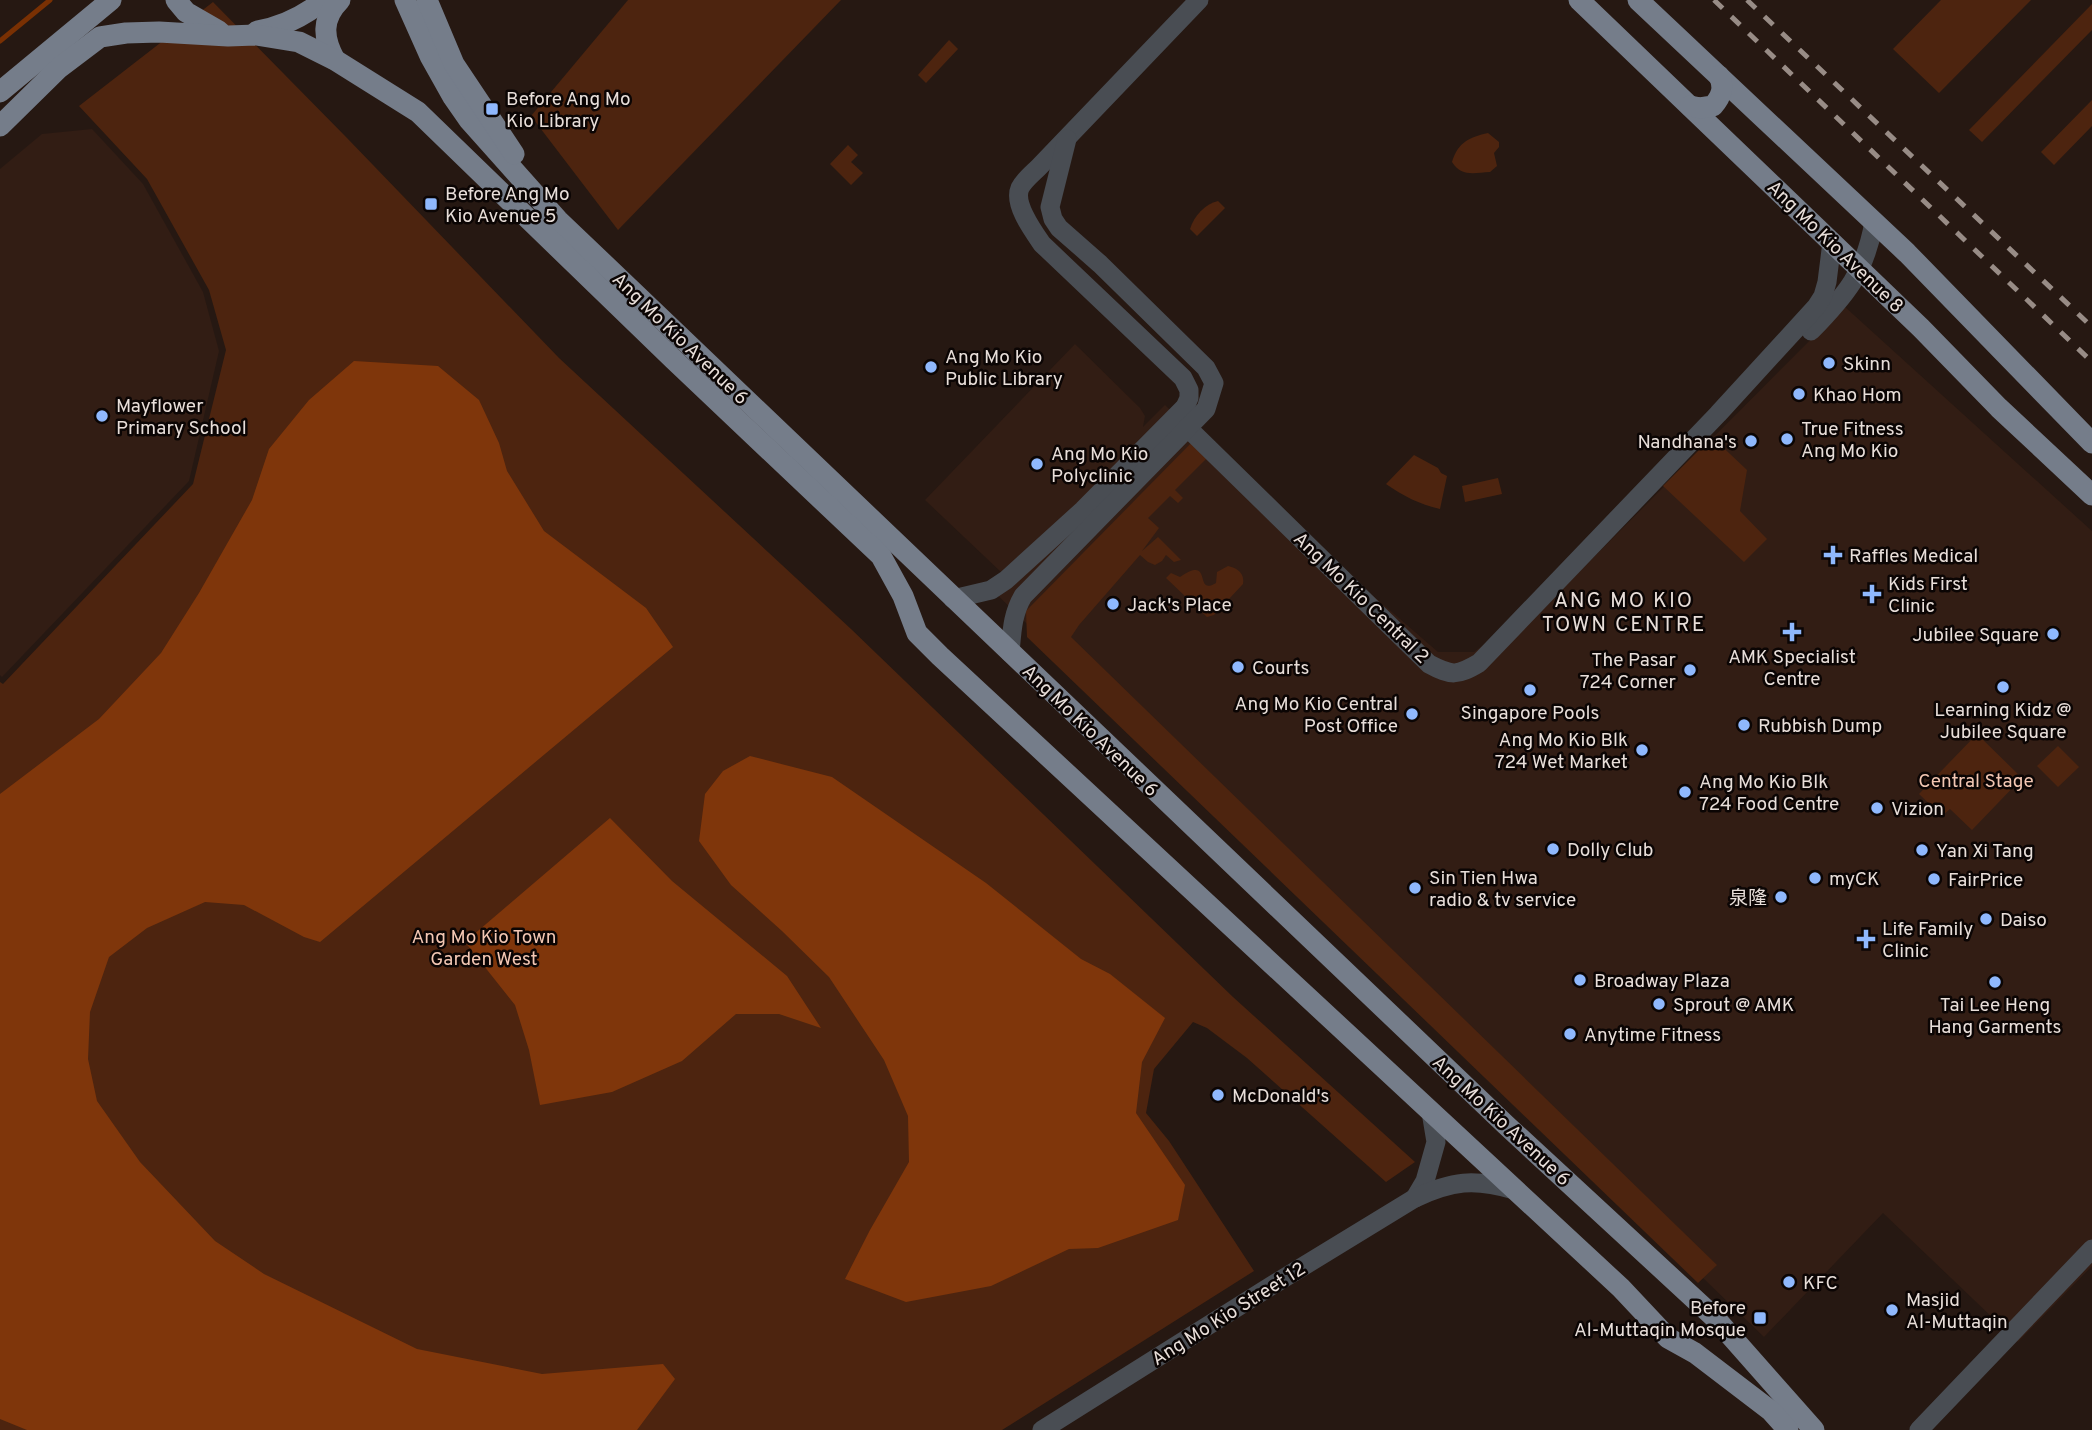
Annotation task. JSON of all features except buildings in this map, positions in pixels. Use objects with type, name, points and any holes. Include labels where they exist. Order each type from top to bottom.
[{"type":"main road","points":[[0,92],[111,0]]},
{"type":"main road","points":[[176,0],[186,12],[228,36]]},
{"type":"main road","points":[[0,126],[59,68],[100,37],[159,32],[228,36],[272,29],[307,14],[324,0]]},
{"type":"main road","points":[[335,60],[324,30],[333,7],[340,0]]},
{"type":"main road","name":"Ang Mo Kio Avenue 6","points":[[405,0],[430,56],[453,97],[469,120],[558,220],[1506,1125],[1715,1318],[1814,1430]]},
{"type":"main road","points":[[427,0],[454,64],[558,220]]},
{"type":"main road","name":"Ang Mo Kio Avenue 8","points":[[1579,0],[2092,495]]},
{"type":"main road","points":[[1638,0],[1950,295],[2092,443]]},
{"type":"main road","name":"Ang Mo Kio Avenue 6","points":[[228,36],[256,35],[299,42],[335,60],[418,112],[881,556],[902,596],[917,634],[932,649],[1621,1288],[1668,1338],[1695,1353],[1771,1411],[1788,1430]]},
{"type":"main road","points":[[1690,106],[1708,107],[1718,101],[1722,92],[1719,76]]},
{"type":"street","points":[[953,599],[990,590],[1006,580],[1083,510],[1185,407],[1189,398],[1189,390],[1182,378],[1042,244],[1018,199],[1020,189],[1068,135],[1199,0]]},
{"type":"street","points":[[1010,653],[1012,621],[1024,596],[1206,409],[1214,383],[1206,368],[1100,264],[1059,228],[1053,219],[1050,206],[1068,135]]},
{"type":"street","name":"Ang Mo Kio Central 2","points":[[1718,414],[1730,410],[1750,393],[1845,294],[1861,270],[1874,222]]},
{"type":"street","name":"Ang Mo Kio Central 2","points":[[1188,428],[1429,664],[1443,672],[1460,674],[1479,663],[1718,414],[1816,307],[1827,282],[1832,242]]},
{"type":"street","points":[[1185,407],[1188,428]]},
{"type":"street","points":[[1415,1198],[1424,1181],[1436,1142],[1431,1112]]},
{"type":"street","name":"Ang Mo Kio Street 12","points":[[1042,1430],[1415,1198],[1440,1187],[1477,1182],[1514,1189]]},
{"type":"street","points":[[1919,1430],[2092,1249]]},
{"type":"shaded area","name":"Mayflower Primary School","points":[[92,129],[143,184],[203,292],[219,351],[189,481],[2,677],[0,169],[42,134]]},
{"type":"shaded area","name":"ANG MO KIO TOWN CENTRE","points":[[1844,306],[2092,531],[2092,1266],[2018,1342],[1883,1213],[1764,1337],[989,587],[1002,573],[925,500],[1075,344],[1140,408],[1145,416],[1143,427],[1165,405],[1328,562],[1377,599],[1438,652],[1474,652],[1576,575]]},
{"type":"green space","points":[[628,0],[841,0],[618,230],[531,116]]},
{"type":"green space","points":[[1941,0],[2031,0],[1939,93],[1893,49]]},
{"type":"green space","name":"Ang Mo Kio Town Garden West","points":[[213,2],[559,358],[851,629],[1233,997],[1415,1162],[1386,1182],[1247,1058],[1207,1028],[1193,1022],[1154,1069],[1146,1113],[1169,1141],[1254,1271],[1002,1430],[0,1430],[0,682],[3,684],[193,484],[226,350],[209,290],[147,179],[79,106]]},
{"type":"green space","points":[[2092,4],[2092,30],[1982,142],[1969,130]]},
{"type":"green space","points":[[949,40],[958,49],[926,83],[918,75]]},
{"type":"green space","points":[[2092,100],[2092,126],[2054,165],[2041,152]]},
{"type":"green space","points":[[1488,133],[1499,142],[1494,153],[1497,166],[1490,172],[1459,170],[1452,162],[1461,145]]},
{"type":"green space","points":[[848,145],[858,155],[851,162],[863,173],[851,185],[830,164]]},
{"type":"green space","points":[[1218,201],[1225,208],[1197,236],[1190,229],[1194,220],[1204,208]]},
{"type":"green space","points":[[354,361],[438,366],[479,400],[499,443],[507,471],[544,531],[646,608],[673,647],[320,942],[304,937],[244,905],[205,902],[147,928],[109,957],[90,1012],[88,1059],[97,1101],[140,1162],[215,1241],[264,1274],[417,1349],[542,1374],[663,1364],[675,1379],[637,1430],[27,1430],[0,1419],[0,794],[99,719],[161,653],[252,500],[269,449],[309,400]]},
{"type":"green space","points":[[1712,437],[1747,470],[1740,511],[1767,539],[1744,562],[1663,486]]},
{"type":"green space","points":[[1194,440],[1210,455],[1175,490],[1183,498],[1178,503],[1170,496],[1148,518],[1159,528],[1142,551],[1158,537],[1181,560],[1174,562],[1166,555],[1155,565],[1140,555],[1071,637],[1717,1265],[1698,1283],[1027,637],[1026,611]]},
{"type":"green space","points":[[1414,455],[1447,476],[1440,509],[1412,499],[1386,484]]},
{"type":"green space","points":[[1498,478],[1502,494],[1465,502],[1462,486]]},
{"type":"green space","points":[[1228,566],[1240,572],[1243,584],[1214,615],[1207,617],[1166,578],[1171,573],[1180,577],[1197,570],[1205,585],[1209,586],[1216,583],[1217,572]]},
{"type":"green space","name":"Central Stage","points":[[1977,734],[2022,778],[1972,830],[1950,809],[1942,816],[1919,794]]},
{"type":"green space","points":[[2058,746],[2079,767],[2058,787],[2037,766]]},
{"type":"green space","points":[[750,756],[832,777],[986,883],[1081,959],[1110,974],[1165,1018],[1142,1062],[1136,1113],[1185,1185],[1178,1220],[1098,1248],[1069,1249],[991,1286],[906,1302],[845,1279],[909,1162],[908,1116],[884,1060],[829,977],[731,885],[699,841],[705,794],[723,771]]},
{"type":"green space","points":[[610,818],[672,881],[787,976],[821,1028],[779,1014],[736,1014],[682,1061],[612,1092],[540,1105],[529,1050],[515,1005],[465,942]]},
{"type":"waterway","points":[[0,41],[50,0]]},
{"type":"railway","points":[[1714,0],[2092,362]]},
{"type":"railway","points":[[1747,0],[2092,327]]},
{"type":"place","name":"Before Ang Mo Kio Library","points":[[492,109]]},
{"type":"place","name":"Before Ang Mo Kio Avenue 5","points":[[431,204]]},
{"type":"place","name":"Skinn","points":[[1829,363]]},
{"type":"place","name":"Ang Mo Kio Public Library","points":[[931,367]]},
{"type":"place","name":"Khao Hom","points":[[1799,394]]},
{"type":"place","name":"Mayflower Primary School","points":[[102,416]]},
{"type":"place","name":"True Fitness Ang Mo Kio","points":[[1787,439]]},
{"type":"place","name":"Nandhana's","points":[[1751,441]]},
{"type":"place","name":"Ang Mo Kio Polyclinic","points":[[1037,464]]},
{"type":"place","name":"Raffles Medical","points":[[1833,555]]},
{"type":"place","name":"Kids First Clinic","points":[[1872,594]]},
{"type":"place","name":"Jack's Place","points":[[1113,604]]},
{"type":"place","name":"AMK Specialist Centre","points":[[1792,632]]},
{"type":"place","name":"Jubilee Square","points":[[2053,634]]},
{"type":"place","name":"Courts","points":[[1238,667]]},
{"type":"place","name":"The Pasar 724 Corner","points":[[1690,670]]},
{"type":"place","name":"Learning Kidz @ Jubilee Square","points":[[2003,687]]},
{"type":"place","name":"Singapore Pools","points":[[1530,690]]},
{"type":"place","name":"Ang Mo Kio Central Post Office","points":[[1412,714]]},
{"type":"place","name":"Rubbish Dump","points":[[1744,725]]},
{"type":"place","name":"Ang Mo Kio Blk 724 Wet Market","points":[[1642,750]]},
{"type":"place","name":"Ang Mo Kio Blk 724 Food Centre","points":[[1685,792]]},
{"type":"place","name":"Vizion","points":[[1877,808]]},
{"type":"place","name":"Dolly Club","points":[[1553,849]]},
{"type":"place","name":"Yan Xi Tang","points":[[1922,850]]},
{"type":"place","name":"myCK","points":[[1815,878]]},
{"type":"place","name":"FairPrice","points":[[1934,879]]},
{"type":"place","name":"Sin Tien Hwa radio & tv service","points":[[1415,888]]},
{"type":"place","name":"泉隆","points":[[1781,897]]},
{"type":"place","name":"Daiso","points":[[1986,919]]},
{"type":"place","name":"Life Family Clinic","points":[[1866,939]]},
{"type":"place","name":"Broadway Plaza","points":[[1580,980]]},
{"type":"place","name":"Tai Lee Heng Hang Garments","points":[[1995,982]]},
{"type":"place","name":"Sprout @ AMK","points":[[1659,1004]]},
{"type":"place","name":"Anytime Fitness","points":[[1570,1034]]},
{"type":"place","name":"McDonald's","points":[[1218,1095]]},
{"type":"place","name":"KFC","points":[[1789,1282]]},
{"type":"place","name":"Masjid Al-Muttaqin","points":[[1892,1310]]},
{"type":"place","name":"Before Al-Muttaqin Mosque","points":[[1760,1318]]},
{"type":"district","name":"ANG MO KIO TOWN CENTRE","points":[[1624,612]]}]
